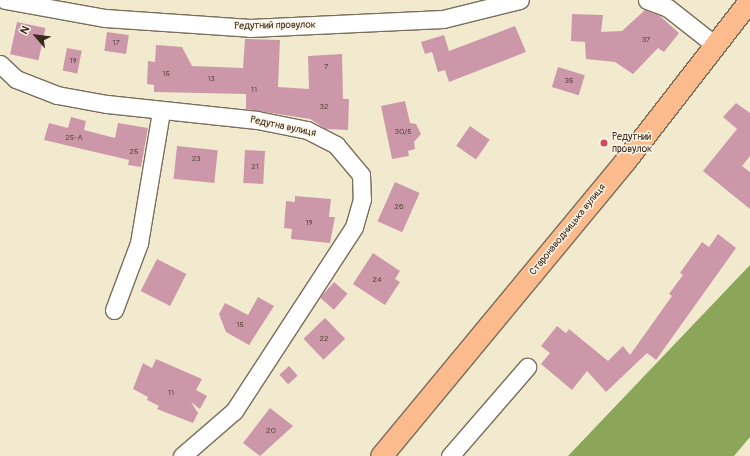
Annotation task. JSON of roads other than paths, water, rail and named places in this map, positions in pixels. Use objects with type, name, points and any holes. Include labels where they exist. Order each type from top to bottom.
[{"type":"main road","name":"Старонаводницька вулиця","points":[[387,454],[716,45],[750,0]]},
{"type":"street","name":"Редутний провулок","points":[[5,0],[105,18],[250,28],[443,19],[520,0]]},
{"type":"street","points":[[0,8],[5,0]]},
{"type":"street","points":[[647,0],[668,8],[716,45]]},
{"type":"street","name":"Редутна вулиця","points":[[0,64],[16,79],[36,89],[106,104],[257,120],[307,130],[336,145],[361,175],[362,199],[354,227],[234,411],[182,456]]},
{"type":"street","points":[[114,310],[139,243],[161,111]]},
{"type":"street","points":[[450,456],[527,367]]},
{"type":"place","name":"Редутний провулок","points":[[604,143]]}]
